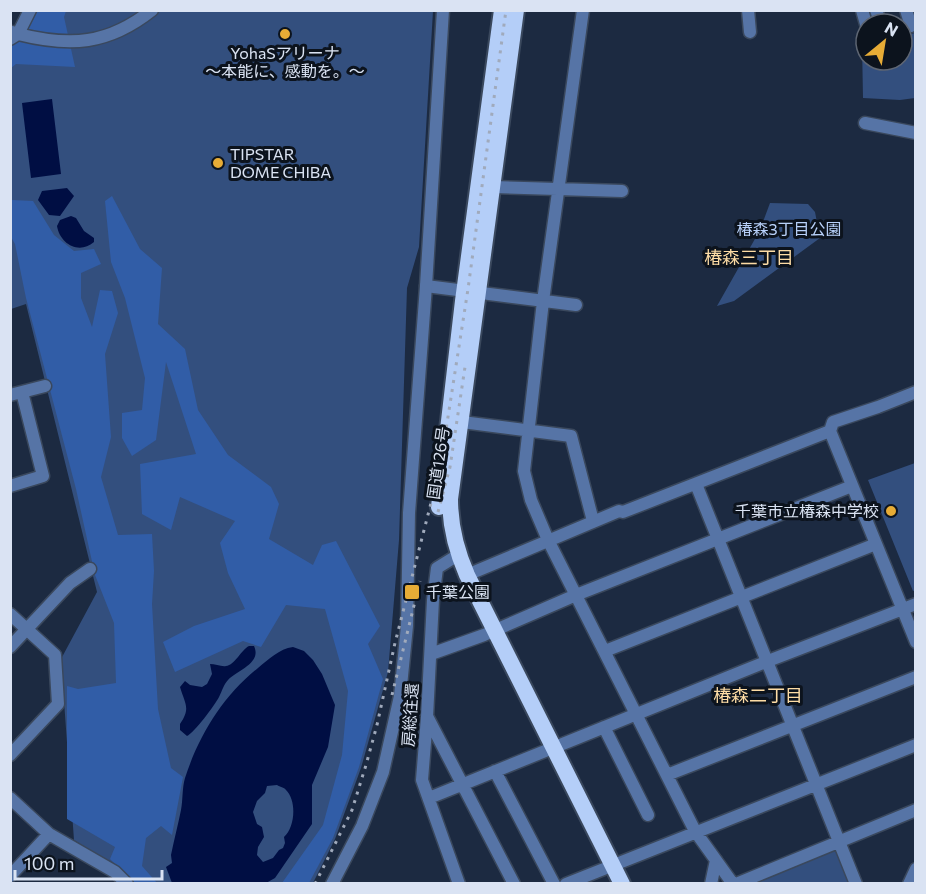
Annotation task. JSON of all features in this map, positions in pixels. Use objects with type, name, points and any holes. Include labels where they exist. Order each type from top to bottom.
[{"type":"highway","name":"国道126号","points":[[489,633],[467,575],[454,557],[450,499],[462,422],[471,290],[502,10]]},
{"type":"highway","name":"国道126号","points":[[516,10],[493,187],[471,290],[439,498],[440,521],[513,688],[548,751],[609,872],[622,884]]},
{"type":"street","points":[[30,10],[13,35],[63,43],[91,40],[124,28],[152,10]]},
{"type":"street","points":[[332,884],[362,826],[383,772],[400,696],[407,626],[409,513],[443,10]]},
{"type":"street","points":[[583,10],[527,431],[524,471],[531,500],[548,540],[696,831],[735,884],[915,810]]},
{"type":"street","points":[[748,10],[750,32]]},
{"type":"street","points":[[865,123],[915,133]]},
{"type":"street","points":[[493,187],[622,191]]},
{"type":"street","points":[[426,286],[576,305]]},
{"type":"street","points":[[10,486],[44,476],[16,394],[45,386]]},
{"type":"street","points":[[915,392],[833,422],[830,431],[915,642]]},
{"type":"street","points":[[462,422],[571,436],[593,521]]},
{"type":"street","points":[[467,575],[593,521],[619,511],[623,512],[830,431]]},
{"type":"street","points":[[696,484],[856,884]]},
{"type":"street","points":[[431,654],[489,633],[576,595],[852,486]]},
{"type":"street","points":[[605,651],[876,544]]},
{"type":"street","name":"房総往還","points":[[454,557],[437,568],[422,780],[459,884]]},
{"type":"street","points":[[10,647],[70,583],[90,569]]},
{"type":"street","points":[[429,798],[636,713],[915,604]]},
{"type":"street","points":[[10,614],[55,655],[58,704],[10,755]]},
{"type":"street","points":[[667,774],[915,677]]},
{"type":"street","points":[[428,717],[514,884]]},
{"type":"street","points":[[604,727],[648,814]]},
{"type":"street","points":[[566,884],[609,872],[696,831],[915,744]]},
{"type":"street","points":[[495,771],[554,884]]},
{"type":"street","points":[[10,798],[49,834],[115,872],[127,884]]},
{"type":"street","points":[[10,876],[49,834]]},
{"type":"street","points":[[711,884],[716,860]]},
{"type":"green space","name":"千葉公園","points":[[36,11],[433,11],[419,247],[407,288],[399,540],[388,672],[361,768],[335,839],[313,883],[136,883],[74,840],[61,659],[97,592],[26,304],[11,309],[10,37]]},
{"type":"green space","points":[[914,33],[915,98],[900,100],[863,98],[863,72],[914,72]]},
{"type":"green space","name":"椿森3丁目公園","points":[[770,203],[808,204],[815,212],[820,238],[734,301],[717,306],[760,230]]},
{"type":"green space","points":[[915,463],[916,590],[913,591],[868,480]]},
{"type":"green space","points":[[831,850],[838,853],[850,884],[747,884]]},
{"type":"shaded area","points":[[35,11],[66,11],[64,17],[75,67],[16,64],[11,68],[11,41]]},
{"type":"shaded area","points":[[52,99],[61,174],[31,178],[22,103]]},
{"type":"shaded area","points":[[67,188],[74,196],[60,216],[49,215],[38,200],[42,191]]},
{"type":"shaded area","points":[[112,196],[140,249],[162,268],[158,324],[185,349],[198,410],[228,455],[271,487],[279,504],[269,539],[313,565],[322,545],[336,541],[380,626],[368,644],[383,679],[359,767],[333,838],[309,883],[282,883],[323,825],[342,755],[348,691],[325,609],[286,605],[261,647],[243,641],[175,672],[163,642],[194,626],[245,609],[228,573],[220,543],[235,521],[180,497],[171,530],[142,514],[140,464],[196,454],[166,362],[156,440],[132,456],[122,438],[122,413],[142,410],[145,378],[125,298],[111,262],[105,201]]},
{"type":"shaded area","points":[[12,200],[33,201],[54,235],[74,251],[94,249],[101,264],[81,273],[81,298],[92,327],[100,290],[112,291],[118,313],[105,354],[111,437],[101,477],[118,535],[152,534],[154,571],[152,604],[158,709],[171,768],[183,777],[172,835],[161,826],[146,838],[142,866],[157,883],[134,883],[110,859],[115,847],[67,819],[67,686],[78,689],[116,683],[114,623],[95,575],[76,489],[26,298],[15,244],[11,237]]},
{"type":"shaded area","points":[[71,216],[76,218],[84,231],[94,238],[94,242],[82,248],[71,246],[62,238],[57,226],[60,220]]},
{"type":"shaded area","points":[[249,646],[254,646],[256,652],[252,662],[228,680],[209,712],[187,736],[180,730],[186,710],[180,687],[185,681],[190,685],[202,687],[207,684],[212,674],[210,664],[229,665]]},
{"type":"shaded area","points":[[293,647],[304,651],[313,660],[322,674],[335,705],[328,747],[312,785],[312,824],[275,878],[266,883],[172,883],[166,867],[172,863],[171,855],[181,810],[184,782],[197,747],[223,704],[245,679],[270,658]],"holes":[[[277,785],[290,795],[293,807],[292,821],[284,837],[283,848],[273,858],[263,862],[257,855],[258,847],[264,837],[262,827],[257,824],[253,812],[267,786]]]},
{"type":"railway","points":[[315,884],[352,810],[366,765],[440,468],[468,289],[506,10]]},
{"type":"railway","points":[[438,512],[450,467],[465,367]]},
{"type":"railway","points":[[392,695],[420,581]]},
{"type":"place","name":"YohaSアリーナ ～本能に、感動を。～","points":[[285,34]]},
{"type":"place","name":"TIPSTAR DOME CHIBA","points":[[218,163]]},
{"type":"place","name":"千葉市立椿森中学校","points":[[891,511]]},
{"type":"place","name":"千葉公園","points":[[412,592]]},
{"type":"district","name":"椿森三丁目","points":[[749,258]]},
{"type":"district","name":"椿森二丁目","points":[[758,696]]}]
